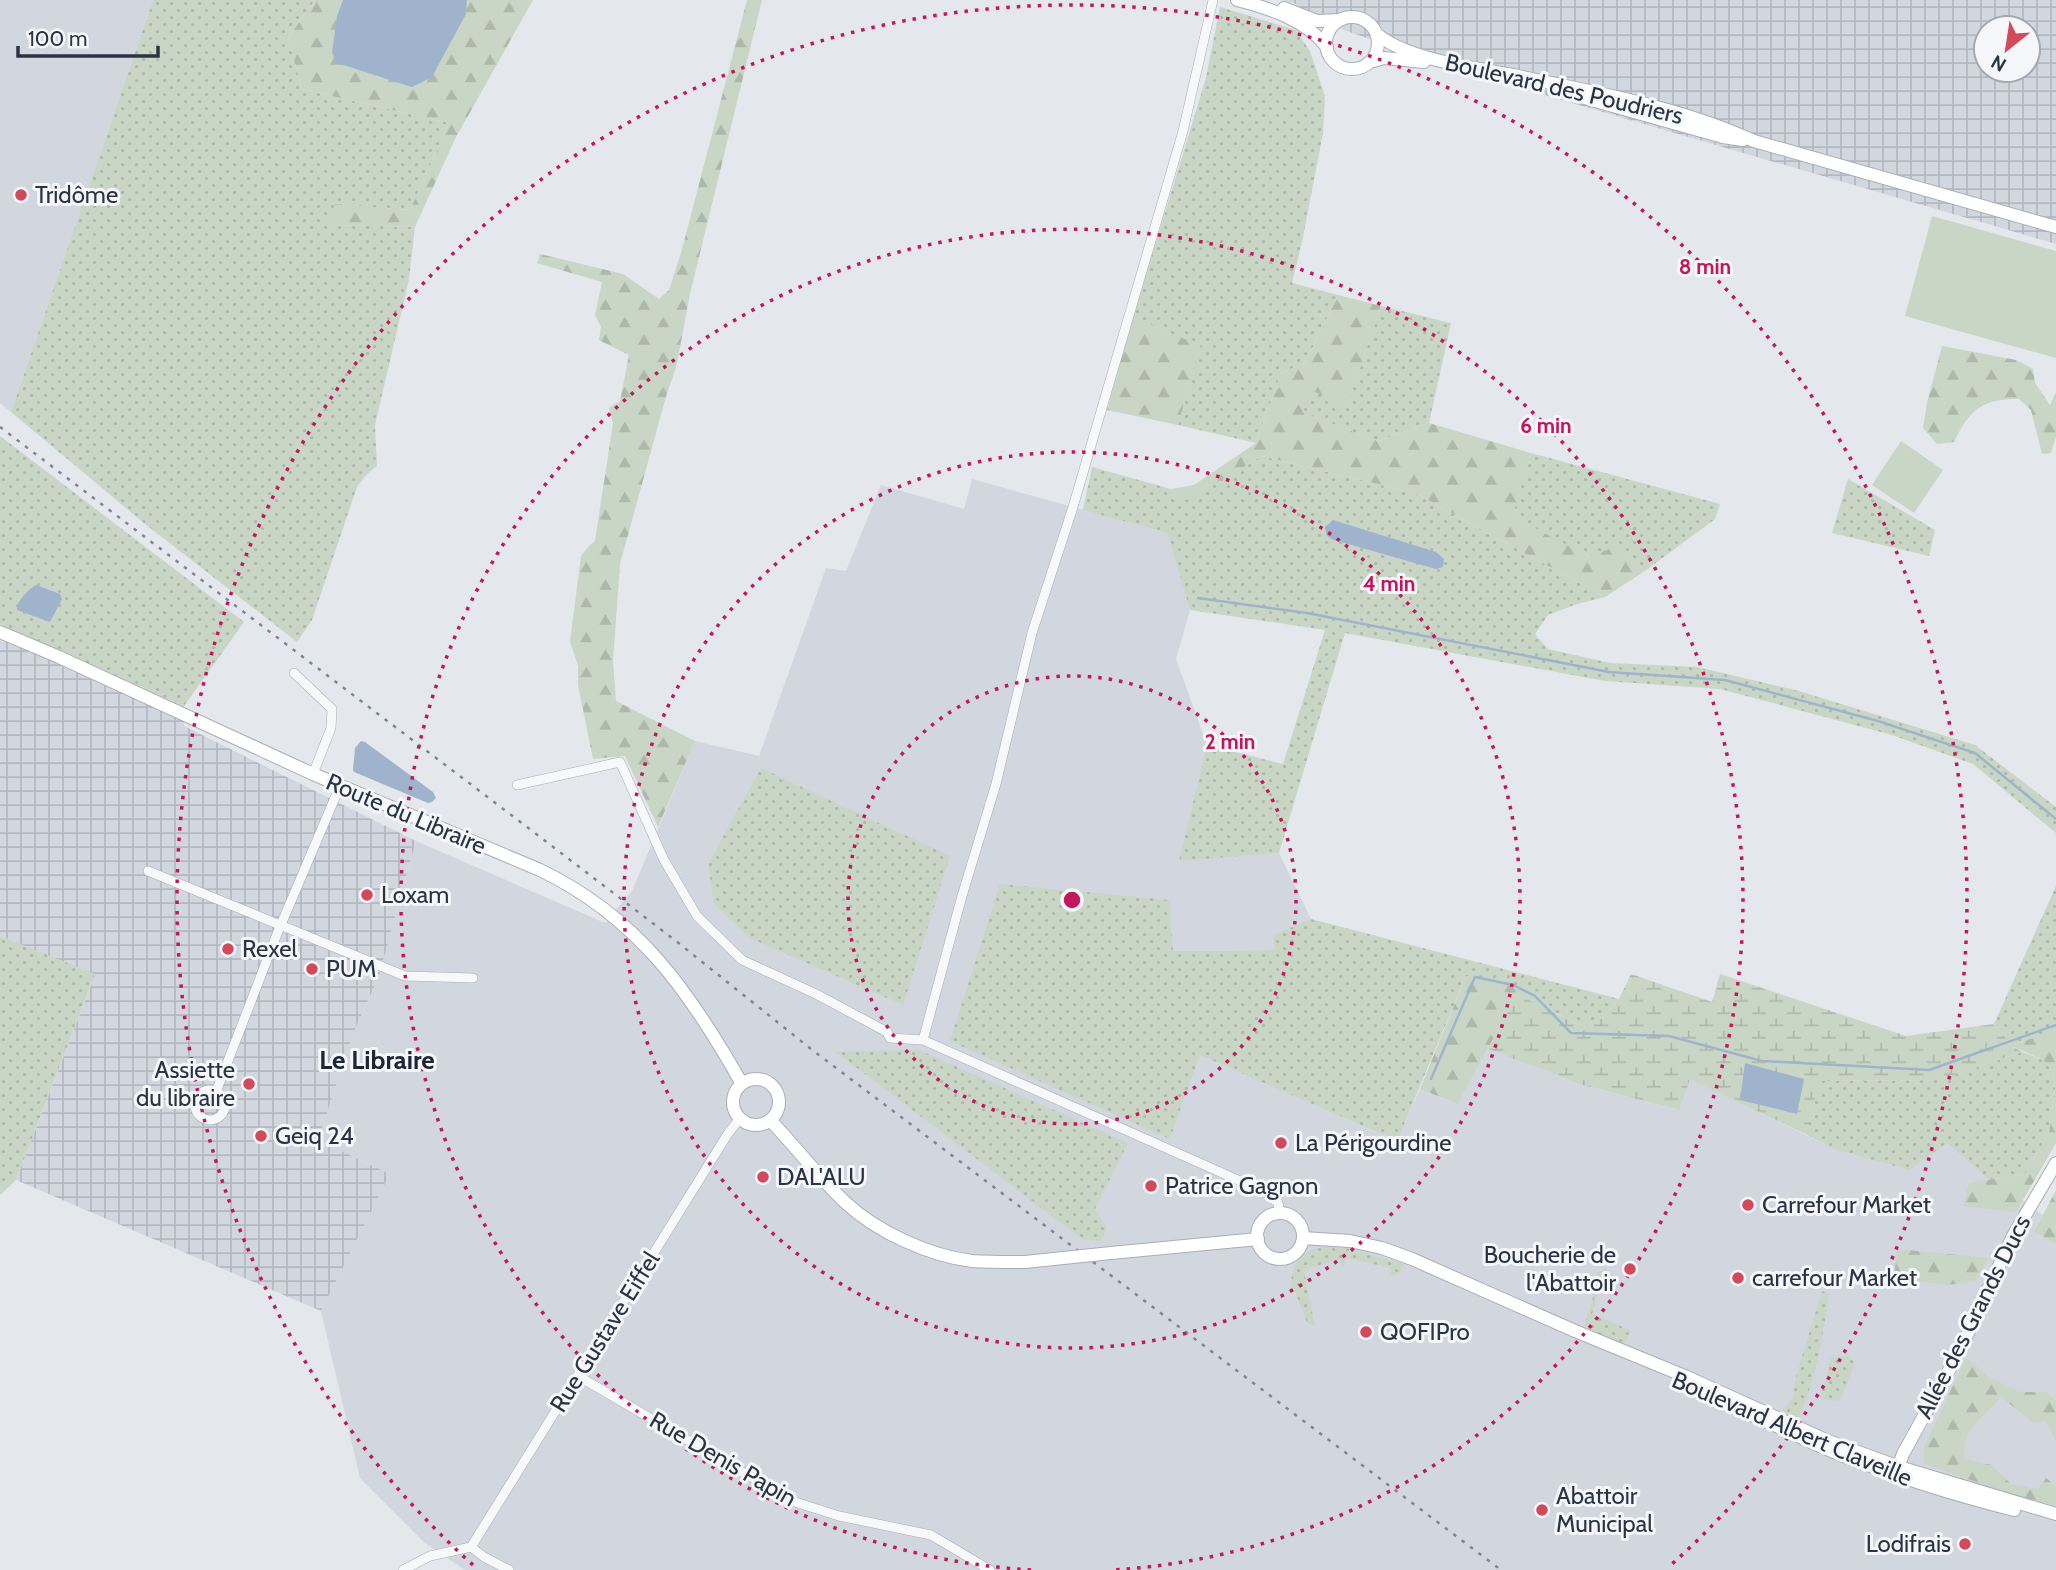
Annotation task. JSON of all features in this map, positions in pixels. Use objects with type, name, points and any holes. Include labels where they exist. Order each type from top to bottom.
[{"type":"main road","points":[[1237,0],[1263,6],[1311,31],[1327,47],[1333,61],[1342,67],[1360,68],[1376,54],[1377,34],[1363,19],[1353,17],[1318,21],[1264,0]]},
{"type":"main road","points":[[1327,47],[1328,32],[1340,20]]},
{"type":"main road","name":"Boulevard des Poudriers","points":[[1377,34],[1387,42],[1424,57],[1628,99],[1726,128],[1754,141]]},
{"type":"main road","name":"Boulevard des Poudriers","points":[[1370,62],[1392,58],[1445,66],[1578,97],[1723,137],[1754,141],[2056,227]]},
{"type":"main road","name":"Route du Libraire","points":[[0,632],[340,786],[548,874],[571,887],[609,912],[651,950],[690,999],[742,1084]]},
{"type":"main road","points":[[755,1079],[774,1087],[779,1100],[778,1108],[770,1120],[758,1125],[740,1118],[733,1105],[737,1090],[742,1084],[755,1079]]},
{"type":"main road","points":[[770,1120],[847,1204],[871,1223],[933,1252],[970,1261],[1025,1262],[1258,1240]]},
{"type":"main road","name":"Allée des Grands Ducs","points":[[1897,1471],[1903,1454],[1959,1352],[2013,1236],[2056,1163]]},
{"type":"main road","points":[[1280,1213],[1287,1214],[1300,1224],[1303,1238],[1297,1252],[1285,1259],[1270,1257],[1260,1247],[1258,1240],[1261,1225],[1266,1219],[1280,1213]]},
{"type":"main road","name":"Boulevard Albert Claveille","points":[[1303,1238],[1350,1241],[1382,1248],[1412,1259],[1897,1471],[2056,1516]]},
{"type":"street","points":[[923,1040],[996,783],[1032,633],[1073,507],[1183,131],[1213,0]]},
{"type":"street","points":[[294,673],[332,709],[331,728],[313,774]]},
{"type":"street","points":[[517,785],[620,762],[664,860],[697,916],[742,960],[816,994],[887,1032],[890,1038],[923,1040],[1265,1192],[1278,1203],[1280,1213]]},
{"type":"street","points":[[216,1092],[281,926],[340,786]]},
{"type":"street","points":[[148,871],[405,976],[472,978]]},
{"type":"street","name":"Rue Gustave Eiffel","points":[[471,1548],[740,1118]]},
{"type":"street","name":"Rue Denis Papin","points":[[578,1376],[792,1501],[839,1516],[932,1535],[990,1570]]},
{"type":"street","points":[[403,1570],[430,1556],[471,1548],[484,1558],[509,1570]]},
{"type":"shaded area","points":[[0,0],[153,0],[11,412],[0,403]]},
{"type":"shaded area","points":[[1283,0],[2056,0],[2056,244],[1455,69],[1321,22],[1294,3]]},
{"type":"shaded area","points":[[972,479],[1167,533],[1190,610],[1176,659],[1207,745],[1180,860],[1279,853],[1311,919],[1274,935],[1275,950],[1173,951],[1170,1139],[1200,1054],[1396,1141],[1420,1089],[1458,1104],[1488,1049],[1579,1084],[1678,1110],[1690,1078],[1832,1148],[1947,1143],[1989,1180],[1996,1182],[2056,1224],[2056,1570],[465,1570],[425,1543],[360,1478],[321,1311],[390,1174],[318,1140],[354,1031],[378,979],[416,841],[605,923],[632,891],[695,741],[759,756],[826,568],[846,571],[881,485],[964,509]]},
{"type":"shaded area","points":[[0,624],[184,706],[184,726],[416,841],[378,979],[354,1031],[318,1140],[390,1174],[321,1311],[16,1180],[95,975],[0,936]]},
{"type":"green space","points":[[153,0],[315,0],[288,38],[302,89],[449,123],[410,210],[335,205],[330,225],[415,227],[409,279],[375,425],[377,466],[357,487],[312,620],[297,642],[145,524],[11,412]]},
{"type":"green space","points":[[315,0],[533,0],[455,139],[415,227],[329,225],[335,204],[410,210],[449,123],[302,89],[288,38]]},
{"type":"green space","points":[[747,0],[762,0],[690,294],[676,368],[620,564],[613,661],[616,701],[695,741],[658,827],[625,756],[593,759],[578,685],[578,665],[570,642],[581,556],[595,541],[613,423],[609,408],[620,401],[629,355],[599,340],[601,327],[595,315],[602,282],[537,263],[540,254],[623,274],[659,299],[669,290]]},
{"type":"green space","points":[[1220,7],[1296,30],[1310,51],[1325,96],[1323,133],[1292,283],[1338,295],[1305,363],[1281,373],[1256,443],[1178,425],[1200,347],[1149,324],[1131,324],[1206,78]]},
{"type":"green space","points":[[1932,216],[2056,251],[2056,358],[1905,316]]},
{"type":"green space","points":[[1338,295],[1381,306],[1347,407],[1313,391],[1302,412],[1378,441],[1429,423],[1531,453],[1513,516],[1589,557],[1617,546],[1645,571],[1605,597],[1415,493],[1262,456],[1184,501],[1171,489],[1194,485],[1256,443],[1281,373],[1305,363]]},
{"type":"green space","points":[[1381,306],[1451,323],[1429,423],[1378,441],[1301,412],[1313,390],[1347,406]]},
{"type":"green space","points":[[1131,324],[1149,324],[1201,346],[1178,425],[1107,410]]},
{"type":"green space","points":[[1942,346],[2016,360],[2033,369],[2035,383],[2050,405],[2056,392],[2056,437],[2051,453],[2042,454],[2031,410],[2019,399],[1986,404],[1966,421],[1954,442],[1937,444],[1923,428]]},
{"type":"green space","points":[[0,436],[244,622],[184,706],[0,624]]},
{"type":"green space","points":[[1901,441],[1943,470],[1914,513],[1872,485]]},
{"type":"green space","points":[[1531,453],[1720,504],[1715,519],[1645,571],[1617,547],[1589,557],[1512,516]]},
{"type":"green space","points":[[1262,456],[1415,493],[1605,597],[1548,615],[1535,634],[1548,649],[1610,663],[1697,667],[1799,691],[1975,745],[2056,807],[2056,833],[1973,764],[1892,735],[1720,689],[1605,681],[1345,633],[1279,853],[1179,861],[1207,745],[1283,764],[1325,630],[1190,610],[1167,533],[1083,510],[1092,467],[1171,489],[1184,500]]},
{"type":"green space","points":[[1848,479],[1935,530],[1929,556],[1832,533]]},
{"type":"green space","points":[[761,768],[950,856],[903,1005],[750,938],[714,904],[708,864]]},
{"type":"green space","points":[[1000,884],[1169,900],[1173,951],[1275,950],[1273,935],[1311,919],[1619,999],[1603,1018],[1579,1025],[1554,1012],[1536,991],[1466,976],[1397,1141],[1200,1055],[1170,1139],[950,1041]]},
{"type":"green space","points":[[2056,886],[2056,1029],[2012,1046],[1994,1024]]},
{"type":"green space","points":[[0,936],[95,974],[16,1180],[0,1195]]},
{"type":"green space","points":[[1631,974],[1712,1002],[1720,974],[1906,1036],[1994,1024],[2012,1046],[2022,1052],[1939,1080],[1820,1081],[1805,1134],[1690,1079],[1679,1110],[1579,1084],[1488,1049],[1517,994],[1579,1025],[1603,1018],[1619,999]]},
{"type":"green space","points":[[1466,976],[1536,991],[1554,1012],[1517,995],[1458,1104],[1420,1089]]},
{"type":"green space","points":[[2056,1029],[2056,1143],[2016,1212],[1963,1206],[1969,1183],[2025,1174],[2049,1133],[2055,1089],[2053,1071],[2043,1060],[2012,1046]]},
{"type":"green space","points":[[919,1050],[1128,1143],[1095,1209],[1107,1228],[1100,1242],[1082,1239],[836,1052]]},
{"type":"green space","points":[[2022,1052],[2043,1060],[2053,1071],[2055,1089],[2049,1133],[2025,1174],[1989,1180],[1947,1143],[1909,1170],[1832,1148],[1805,1134],[1819,1081],[1939,1080]]},
{"type":"green space","points":[[2056,1190],[2056,1244],[2034,1232]]},
{"type":"green space","points":[[1326,1246],[1346,1248],[1403,1265],[1399,1274],[1390,1275],[1391,1268],[1347,1258],[1343,1267],[1338,1259],[1304,1271],[1315,1326],[1307,1323],[1295,1291],[1290,1292],[1291,1283],[1295,1267],[1302,1256]]},
{"type":"green space","points":[[1897,1249],[1989,1258],[1976,1281],[1948,1285],[1894,1278]]},
{"type":"green space","points":[[1606,1269],[1592,1314],[1630,1330],[1625,1343],[1590,1330],[1585,1325],[1597,1272]]},
{"type":"green space","points":[[1822,1291],[1829,1294],[1821,1342],[1814,1374],[1797,1420],[1782,1410],[1793,1398],[1795,1380]]},
{"type":"green space","points":[[1849,1356],[1855,1363],[1841,1399],[1835,1401],[1820,1398],[1831,1358]]},
{"type":"green space","points":[[1966,1358],[1989,1377],[2019,1392],[2046,1392],[2056,1400],[2056,1441],[2046,1421],[2034,1423],[2001,1397],[1967,1436],[1964,1459],[1992,1465],[2011,1484],[2038,1489],[2046,1478],[2056,1486],[2056,1506],[2005,1492],[1925,1464],[1923,1449]]},
{"type":"water","points":[[343,0],[467,0],[466,14],[432,77],[412,87],[337,63],[332,53],[337,16]]},
{"type":"water","points":[[1333,520],[1436,552],[1444,559],[1443,567],[1436,569],[1334,540],[1327,536],[1325,527]]},
{"type":"water","points":[[36,585],[60,594],[62,599],[50,622],[17,610],[26,592]]},
{"type":"water","points":[[361,741],[433,792],[436,798],[428,803],[354,772],[355,748]]},
{"type":"water","points":[[1745,1063],[1804,1079],[1797,1114],[1740,1100]]},
{"type":"waterway","points":[[1198,598],[1307,613],[1609,672],[1725,680],[1878,721],[1975,753],[2056,819]]},
{"type":"waterway","points":[[1431,1079],[1475,977],[1513,985],[1535,996],[1571,1033],[1669,1036],[1762,1061],[1929,1070],[2056,1025]]},
{"type":"railway","points":[[0,427],[676,941],[811,1049],[1501,1570]]},
{"type":"place","name":"Tridôme","points":[[21,195]]},
{"type":"place","name":"Loxam","points":[[367,895]]},
{"type":"place","name":"Rexel","points":[[228,949]]},
{"type":"place","name":"PUM","points":[[312,969]]},
{"type":"place","name":"Assiette du libraire","points":[[249,1084]]},
{"type":"place","name":"Geiq 24","points":[[261,1136]]},
{"type":"place","name":"La Périgourdine","points":[[1281,1143]]},
{"type":"place","name":"DAL'ALU","points":[[763,1177]]},
{"type":"place","name":"Patrice Gagnon","points":[[1151,1186]]},
{"type":"place","name":"Carrefour Market","points":[[1748,1205]]},
{"type":"place","name":"Boucherie de l'Abattoir","points":[[1630,1269]]},
{"type":"place","name":"carrefour Market","points":[[1738,1278]]},
{"type":"place","name":"QOFIPro","points":[[1366,1332]]},
{"type":"place","name":"Abattoir Municipal","points":[[1542,1510]]},
{"type":"place","name":"Lodifrais","points":[[1965,1544]]},
{"type":"district","name":"Le Libraire","points":[[377,1060]]}]
